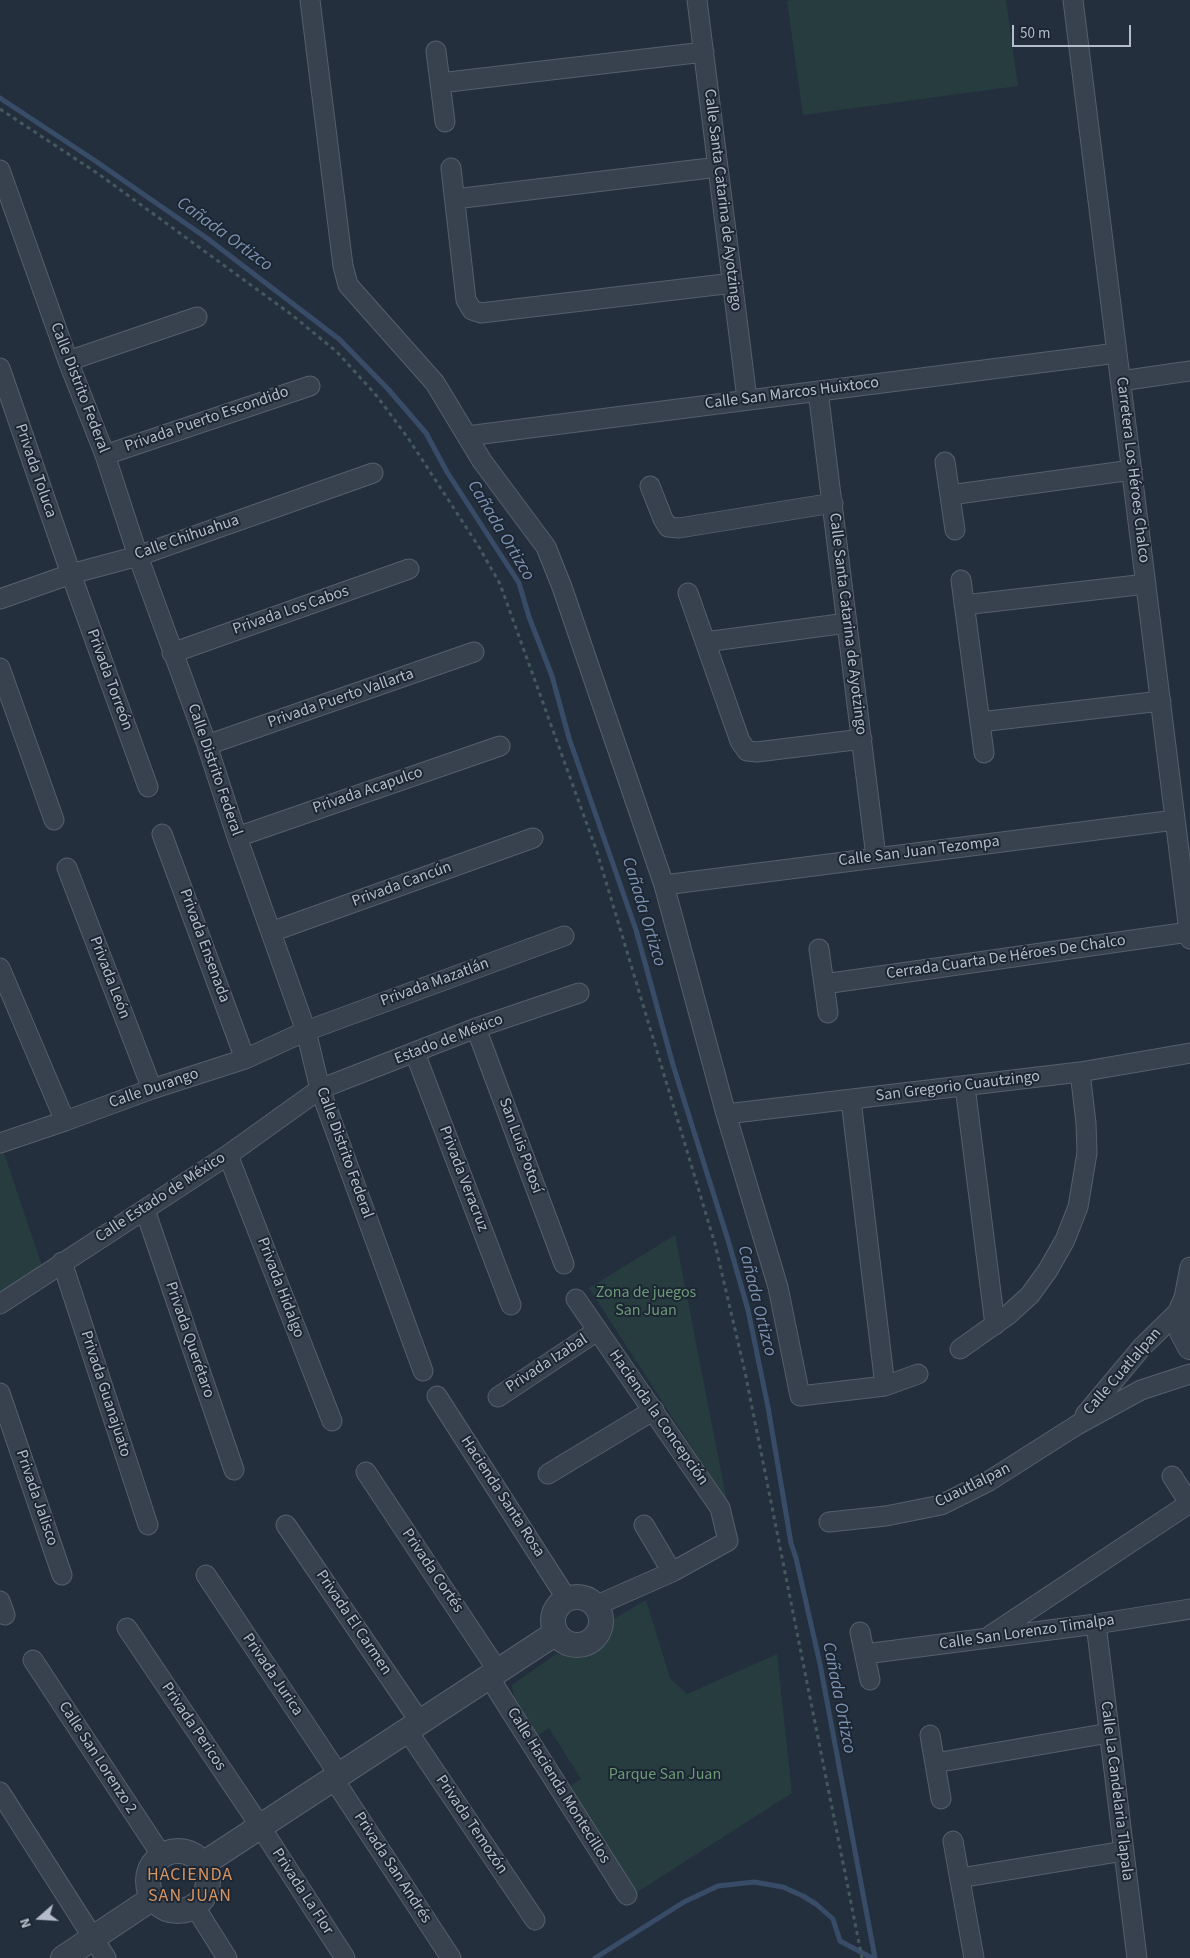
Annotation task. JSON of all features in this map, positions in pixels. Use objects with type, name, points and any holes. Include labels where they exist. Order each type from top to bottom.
[{"type":"street","points":[[310,0],[343,266],[348,284],[435,384],[482,461],[546,547],[565,596],[664,885],[726,1114],[778,1288],[800,1396],[885,1386],[918,1374]]},
{"type":"street","name":"Calle Santa Catarina de Ayotzingo","points":[[698,0],[747,399]]},
{"type":"street","name":"Carretera Los Héroes Chalco","points":[[1074,0],[1190,936]]},
{"type":"street","points":[[436,51],[445,122]]},
{"type":"street","points":[[440,83],[704,52]]},
{"type":"street","points":[[451,168],[466,300],[472,310],[482,313],[732,283]]},
{"type":"street","points":[[455,199],[718,168]]},
{"type":"street","name":"Calle Distrito Federal","points":[[0,170],[68,361],[105,455],[138,556],[207,745],[237,837],[306,1031],[320,1089],[423,1371]]},
{"type":"street","points":[[68,361],[197,317]]},
{"type":"street","name":"Calle San Marcos Huixtoco","points":[[467,436],[747,399],[1117,354]]},
{"type":"street","name":"Privada Toluca","points":[[0,368],[71,574]]},
{"type":"street","points":[[1121,381],[1190,371]]},
{"type":"street","name":"Privada Puerto Escondido","points":[[105,455],[310,386]]},
{"type":"street","name":"Calle Santa Catarina de Ayotzingo","points":[[818,391],[876,857]]},
{"type":"street","points":[[946,462],[954,530]]},
{"type":"street","points":[[950,495],[1132,470]]},
{"type":"street","name":"Calle Chihuahua","points":[[0,599],[71,574],[138,556],[373,473]]},
{"type":"street","points":[[650,486],[668,527],[679,528],[833,503]]},
{"type":"street","name":"Privada Los Cabos","points":[[172,652],[409,569]]},
{"type":"street","name":"Privada Torreón","points":[[71,574],[148,786]]},
{"type":"street","points":[[961,580],[984,753]]},
{"type":"street","points":[[964,605],[1146,584]]},
{"type":"street","points":[[688,593],[740,741],[747,751],[757,752],[862,739]]},
{"type":"street","points":[[705,642],[847,623]]},
{"type":"street","name":"Privada Puerto Vallarta","points":[[207,745],[474,652]]},
{"type":"street","points":[[0,668],[54,820]]},
{"type":"street","points":[[980,722],[1161,701]]},
{"type":"street","name":"Privada Acapulco","points":[[237,837],[500,746]]},
{"type":"street","name":"Calle San Juan Tezompa","points":[[664,885],[1175,820]]},
{"type":"street","name":"Privada Ensenada","points":[[162,834],[245,1059]]},
{"type":"street","name":"Privada Cancún","points":[[271,932],[533,838]]},
{"type":"street","name":"Privada León","points":[[67,868],[152,1089]]},
{"type":"street","name":"Privada Mazatlán","points":[[306,1031],[564,936]]},
{"type":"street","name":"Cerrada Cuarta De Héroes De Chalco","points":[[824,984],[1190,936]]},
{"type":"street","points":[[819,949],[828,1012]]},
{"type":"street","points":[[0,968],[66,1121]]},
{"type":"street","name":"Estado de México","points":[[320,1089],[476,1028],[579,993]]},
{"type":"street","name":"San Luis Potosí","points":[[476,1028],[564,1264]]},
{"type":"street","name":"Calle Durango","points":[[0,1142],[245,1059],[306,1031]]},
{"type":"street","name":"Privada Veracruz","points":[[415,1053],[511,1304]]},
{"type":"street","name":"San Gregorio Cuautzingo","points":[[726,1114],[1080,1072],[1190,1053]]},
{"type":"street","points":[[960,1348],[995,1325],[1030,1294],[1048,1270],[1066,1240],[1078,1207],[1087,1153],[1086,1123],[1080,1072]]},
{"type":"street","points":[[965,1086],[995,1325]]},
{"type":"street","name":"Calle Estado de México","points":[[0,1304],[228,1155],[320,1089]]},
{"type":"street","points":[[851,1100],[885,1386]]},
{"type":"street","name":"Privada Hidalgo","points":[[228,1155],[332,1421]]},
{"type":"street","name":"Privada Querétaro","points":[[145,1210],[234,1470]]},
{"type":"street","name":"Privada Guanajuato","points":[[62,1262],[148,1525]]},
{"type":"street","points":[[1190,1267],[1182,1332],[1190,1348]]},
{"type":"street","name":"Hacienda la Concepción","points":[[576,1299],[720,1508],[728,1541],[672,1572]]},
{"type":"street","name":"Calle Cuatlalpan","points":[[1076,1426],[1142,1347],[1186,1299]]},
{"type":"street","name":"Privada Izabal","points":[[498,1396],[597,1331]]},
{"type":"street","name":"Calle Cuatlalpan","points":[[1076,1426],[1141,1390],[1190,1374]]},
{"type":"street","name":"Privada Jalisco","points":[[0,1393],[62,1574]]},
{"type":"street","name":"Hacienda Santa Rosa","points":[[437,1396],[567,1599]]},
{"type":"street","points":[[548,1474],[654,1410]]},
{"type":"street","name":"Cuautlalpan","points":[[829,1522],[886,1516],[941,1505],[989,1481],[1076,1426]]},
{"type":"street","name":"Privada Cortés","points":[[366,1472],[494,1674]]},
{"type":"street","points":[[985,1638],[1190,1504],[1172,1476]]},
{"type":"street","name":"Privada El Carmen","points":[[286,1525],[414,1726]]},
{"type":"street","points":[[595,1606],[672,1572],[644,1525]]},
{"type":"street","name":"Privada Jurica","points":[[206,1575],[336,1776]]},
{"type":"street","points":[[582,1598],[595,1606],[601,1621],[599,1628],[590,1641],[575,1644],[561,1639],[556,1633],[553,1618],[555,1611],[562,1602],[567,1599],[582,1598]]},
{"type":"street","name":"Calle San Lorenzo Timalpa","points":[[865,1654],[1096,1624],[1190,1609]]},
{"type":"street","name":"Calle La Candelaria Tlapala","points":[[1096,1624],[1137,1958]]},
{"type":"street","name":"Privada Pericos","points":[[127,1628],[260,1826]]},
{"type":"street","points":[[860,1632],[870,1680]]},
{"type":"street","points":[[203,1864],[556,1633]]},
{"type":"street","name":"Calle San Lorenzo 2","points":[[33,1660],[162,1856]]},
{"type":"street","name":"Calle Hacienda Montecillos","points":[[494,1674],[627,1895]]},
{"type":"street","name":"Privada Temozón","points":[[414,1726],[535,1920]]},
{"type":"street","points":[[935,1763],[1109,1733]]},
{"type":"street","points":[[930,1735],[941,1798]]},
{"type":"street","name":"Privada San Andrés","points":[[336,1776],[451,1958]]},
{"type":"street","points":[[0,1792],[106,1958]]},
{"type":"street","name":"Privada La Flor","points":[[260,1826],[344,1958]]},
{"type":"street","points":[[953,1841],[974,1958]]},
{"type":"street","points":[[179,1851],[196,1857],[203,1864],[207,1872],[207,1892],[195,1907],[177,1912],[160,1905],[153,1898],[149,1890],[148,1880],[155,1862],[162,1856],[170,1852],[179,1851]]},
{"type":"street","points":[[960,1878],[1124,1851]]},
{"type":"street","points":[[63,1958],[153,1898]]},
{"type":"street","points":[[195,1907],[227,1958]]},
{"type":"path","points":[[854,1920],[862,1958]]},
{"type":"green space","points":[[1006,0],[1018,86],[803,115],[787,1]]},
{"type":"green space","points":[[3,1150],[42,1266],[0,1293],[0,1151]]},
{"type":"green space","name":"Zona de juegos San Juan","points":[[675,1235],[727,1502],[589,1288]]},
{"type":"green space","name":"Parque San Juan","points":[[646,1600],[670,1678],[687,1694],[777,1654],[792,1793],[636,1893],[569,1787],[581,1779],[549,1728],[537,1736],[514,1698],[512,1685],[556,1654],[578,1658],[600,1649],[610,1621]]},
{"type":"waterway","name":"Cañada Ortizco","points":[[0,98],[208,239],[339,339],[388,389],[426,433],[447,472],[519,583],[529,617],[552,676],[569,738],[636,930],[673,1065],[748,1310],[768,1407],[791,1543],[820,1664],[875,1958]]},
{"type":"waterway","points":[[595,1958],[684,1902],[718,1886],[754,1882],[783,1887],[816,1904],[833,1919],[840,1941],[872,1958]]},
{"type":"district","name":"HACIENDA SAN JUAN","points":[[190,1886]]}]
